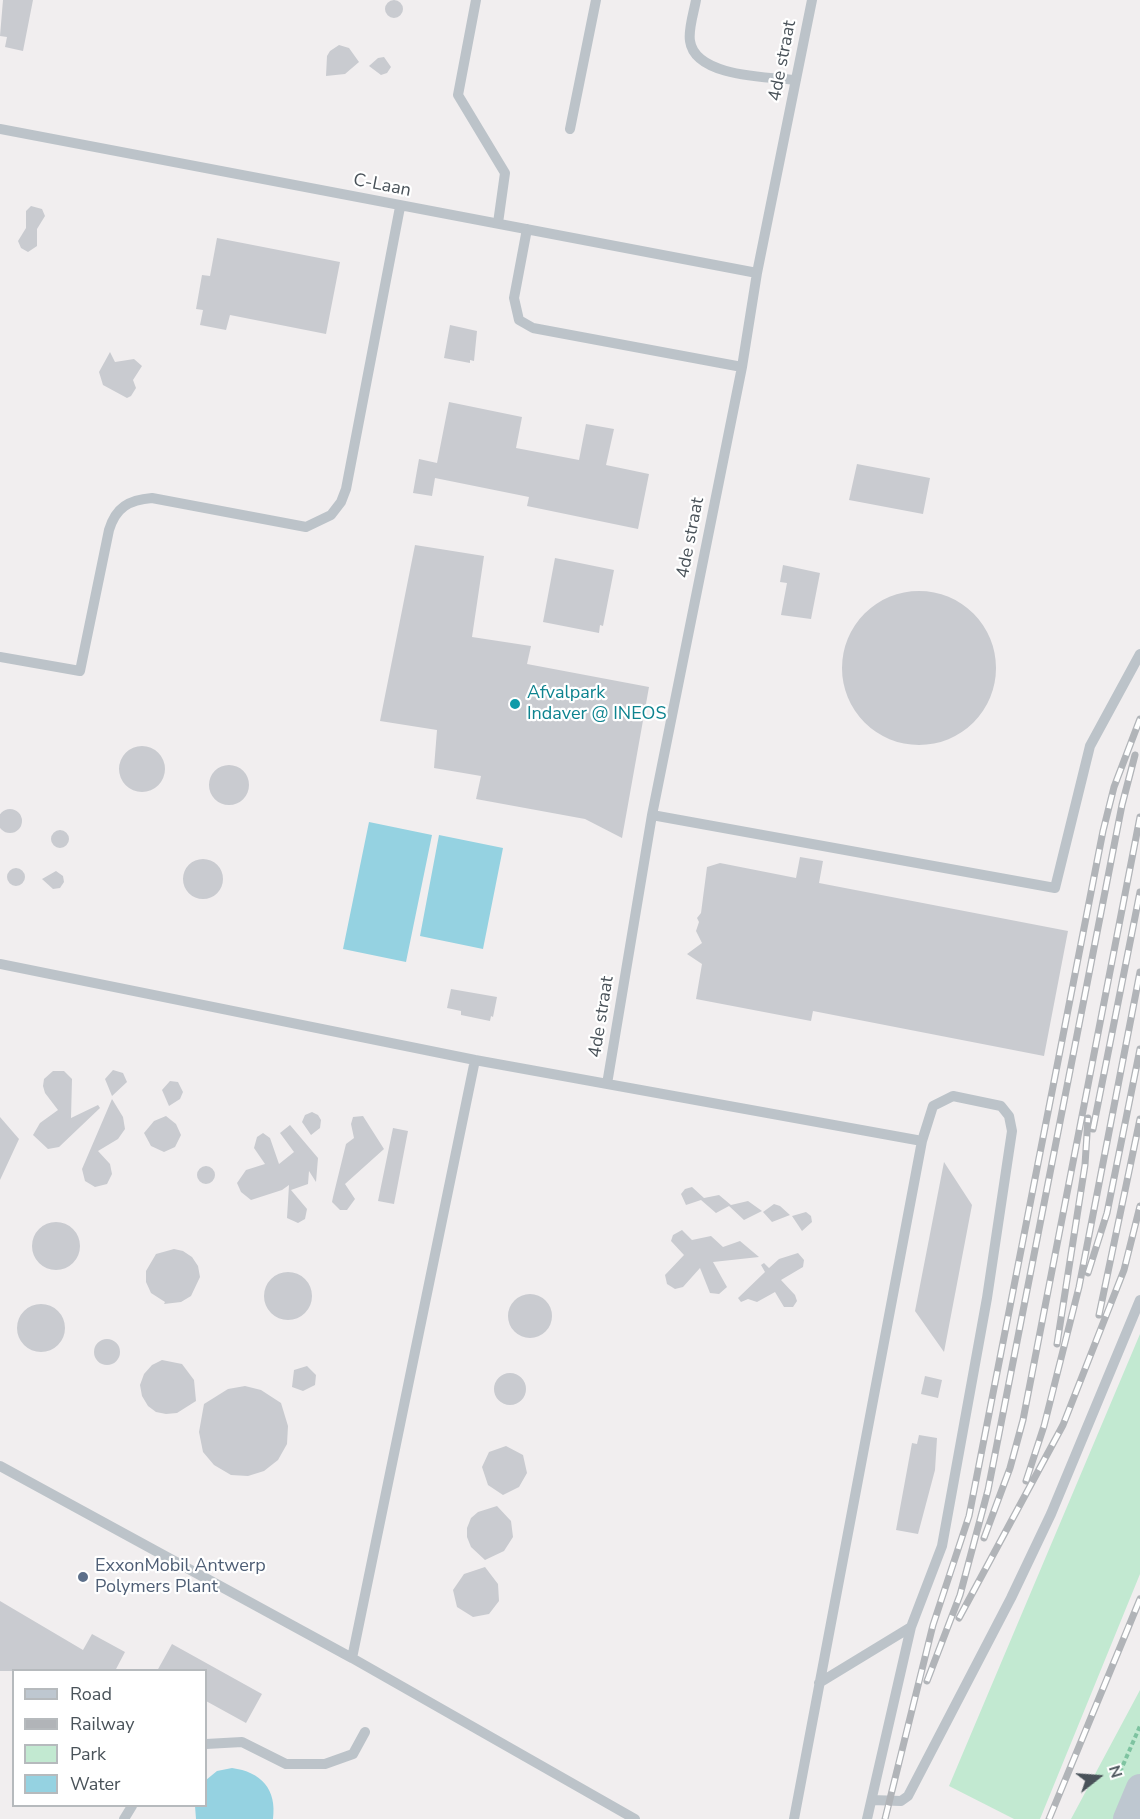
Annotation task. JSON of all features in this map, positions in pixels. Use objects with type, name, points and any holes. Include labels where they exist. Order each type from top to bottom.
[{"type":"street","points":[[1127,1819],[1140,1788]]},
{"type":"lane","points":[[476,0],[458,95],[505,173],[498,223]]},
{"type":"lane","points":[[570,129],[596,0]]},
{"type":"lane","points":[[696,0],[689,39],[692,49],[708,65],[737,72],[796,80]]},
{"type":"lane","name":"4de straat","points":[[607,1084],[652,815],[742,367],[757,273],[812,0]]},
{"type":"lane","name":"C-Laan","points":[[0,129],[399,207],[498,223],[757,273]]},
{"type":"lane","points":[[0,657],[80,671],[111,522],[122,506],[137,500],[152,498],[306,527],[331,515],[341,502],[346,489],[399,207]]},
{"type":"lane","points":[[527,229],[514,298],[519,320],[533,328],[742,367]]},
{"type":"lane","points":[[652,815],[1055,888],[1090,746],[1140,654]]},
{"type":"lane","points":[[0,964],[475,1060],[922,1141]]},
{"type":"lane","points":[[352,1658],[475,1060]]},
{"type":"lane","points":[[794,1819],[922,1141],[933,1106],[953,1096],[1001,1106],[1009,1116],[1012,1131],[987,1298],[942,1546],[911,1627],[867,1819]]},
{"type":"lane","points":[[872,1800],[901,1801],[908,1796],[1011,1598],[1051,1514],[1140,1300]]},
{"type":"lane","points":[[0,1466],[352,1658],[635,1819]]},
{"type":"lane","points":[[819,1683],[911,1627]]},
{"type":"lane","points":[[207,1744],[242,1742],[286,1764],[325,1764],[353,1754],[365,1732]]},
{"type":"green space","points":[[1140,1334],[1140,1574],[1040,1819],[1014,1819],[949,1786]]},
{"type":"green space","points":[[1140,1690],[1140,1819],[1071,1819]]},
{"type":"water","points":[[369,822],[432,835],[406,962],[343,949]]},
{"type":"water","points":[[439,835],[503,848],[483,949],[420,936]]},
{"type":"water","points":[[232,1768],[251,1773],[259,1778],[265,1784],[272,1799],[273,1819],[196,1819],[195,1807],[207,1807],[207,1779],[217,1771]]},
{"type":"building","points":[[3,0],[33,0],[23,51],[5,47],[7,37],[0,36]]},
{"type":"building","points":[[394,0],[400,3],[403,9],[400,15],[394,18],[388,15],[385,9],[388,3]]},
{"type":"building","points":[[339,45],[349,48],[359,62],[345,74],[326,76],[327,56]]},
{"type":"building","points":[[384,57],[391,67],[387,73],[381,75],[369,66],[378,58]]},
{"type":"building","points":[[31,206],[42,209],[45,216],[37,229],[37,246],[28,252],[21,248],[18,241],[26,228],[26,211]]},
{"type":"building","points":[[217,238],[340,262],[326,334],[230,315],[226,330],[200,325],[203,310],[196,309],[202,275],[210,276]]},
{"type":"building","points":[[450,325],[477,331],[474,361],[470,360],[470,363],[444,358]]},
{"type":"building","points":[[110,352],[115,362],[134,359],[142,366],[133,380],[136,388],[127,398],[103,385],[99,372]]},
{"type":"building","points":[[449,402],[522,417],[516,448],[579,460],[586,424],[614,429],[606,465],[649,474],[638,529],[527,506],[529,497],[435,478],[432,496],[413,493],[419,459],[437,463]]},
{"type":"building","points":[[857,464],[930,478],[923,514],[849,500]]},
{"type":"building","name":"Afvalpark Indaver @ INEOS","points":[[415,545],[484,556],[472,637],[531,646],[527,664],[649,687],[622,838],[585,819],[476,799],[481,776],[434,768],[437,730],[380,721]]},
{"type":"building","points":[[555,558],[614,570],[603,626],[600,625],[599,633],[543,622]]},
{"type":"building","points":[[783,565],[820,573],[811,619],[781,615],[787,583],[780,582]]},
{"type":"building","points":[[919,591],[948,597],[962,604],[973,614],[983,625],[990,639],[996,668],[990,697],[983,711],[973,722],[962,732],[948,739],[919,745],[890,739],[876,732],[865,722],[855,711],[848,697],[842,668],[848,639],[855,625],[865,614],[876,604],[890,597]]},
{"type":"building","points":[[142,746],[158,753],[165,769],[158,785],[142,792],[126,785],[119,769],[126,753]]},
{"type":"building","points":[[229,765],[237,766],[243,771],[248,777],[248,793],[243,799],[237,804],[229,805],[221,804],[215,799],[210,793],[209,785],[210,777],[215,771],[221,766]]},
{"type":"building","points":[[15,810],[21,816],[19,830],[10,833],[1,830],[-1,816],[1,812]]},
{"type":"building","points":[[60,830],[66,833],[69,839],[66,845],[60,848],[54,845],[51,839],[54,833]]},
{"type":"building","points":[[800,857],[823,861],[819,883],[1068,931],[1044,1056],[813,1011],[811,1021],[696,999],[702,964],[687,954],[702,943],[696,931],[699,922],[697,918],[701,913],[707,867],[720,863],[796,878]]},
{"type":"building","points":[[203,859],[211,860],[217,865],[222,871],[222,887],[217,893],[211,898],[203,899],[195,898],[189,893],[184,887],[183,879],[184,871],[189,865],[195,860]]},
{"type":"building","points":[[16,868],[22,871],[25,877],[22,883],[16,886],[10,883],[7,877],[10,871]]},
{"type":"building","points":[[56,871],[63,876],[64,882],[60,888],[53,889],[42,879]]},
{"type":"building","points":[[451,989],[497,997],[493,1017],[491,1016],[490,1021],[461,1015],[461,1011],[447,1008]]},
{"type":"building","points":[[113,1070],[123,1073],[127,1082],[112,1096],[105,1079]]},
{"type":"building","points":[[53,1071],[64,1071],[72,1079],[71,1118],[98,1105],[100,1108],[59,1147],[48,1149],[33,1135],[40,1123],[58,1110],[45,1093],[43,1086],[44,1079]]},
{"type":"building","points":[[170,1081],[178,1082],[183,1092],[180,1099],[169,1106],[162,1090]]},
{"type":"building","points":[[112,1099],[123,1117],[125,1129],[118,1139],[98,1151],[110,1164],[112,1174],[107,1184],[95,1187],[85,1181],[82,1169]]},
{"type":"building","points":[[312,1112],[321,1120],[320,1128],[311,1135],[302,1122],[305,1115]]},
{"type":"building","points":[[166,1116],[176,1124],[181,1135],[175,1147],[164,1152],[151,1146],[144,1133],[154,1121]]},
{"type":"building","points":[[363,1116],[384,1149],[345,1184],[355,1199],[347,1210],[340,1210],[332,1202],[333,1197],[346,1144],[354,1138],[351,1124],[353,1117]]},
{"type":"building","points":[[0,1117],[19,1139],[0,1180]]},
{"type":"building","points":[[290,1125],[318,1158],[316,1182],[309,1171],[308,1184],[291,1190],[307,1209],[305,1219],[298,1223],[287,1218],[289,1185],[282,1190],[251,1200],[241,1192],[237,1183],[246,1170],[265,1164],[254,1148],[257,1137],[263,1133],[270,1138],[279,1164],[294,1152],[280,1133]]},
{"type":"building","points":[[393,1128],[408,1131],[394,1204],[378,1201]]},
{"type":"building","points":[[944,1162],[972,1205],[944,1352],[915,1311]]},
{"type":"building","points":[[202,1166],[210,1166],[215,1171],[213,1182],[202,1184],[197,1179],[197,1171]]},
{"type":"building","points":[[692,1187],[704,1198],[719,1195],[731,1205],[748,1201],[762,1211],[744,1220],[729,1206],[716,1213],[701,1200],[686,1205],[681,1194],[685,1189]]},
{"type":"building","points":[[774,1204],[790,1215],[772,1222],[763,1212]]},
{"type":"building","points":[[806,1212],[811,1216],[812,1222],[802,1231],[792,1216]]},
{"type":"building","points":[[51,1222],[61,1222],[73,1229],[80,1241],[80,1251],[73,1263],[61,1270],[51,1270],[36,1259],[32,1251],[32,1241],[43,1226]]},
{"type":"building","points":[[682,1230],[692,1240],[711,1236],[723,1247],[740,1241],[759,1257],[713,1262],[727,1287],[719,1294],[710,1293],[700,1268],[683,1287],[675,1289],[667,1284],[665,1275],[684,1255],[671,1241],[673,1235]]},
{"type":"building","points":[[174,1249],[183,1251],[192,1257],[198,1266],[200,1277],[191,1296],[181,1302],[164,1304],[165,1302],[151,1293],[146,1282],[146,1271],[156,1254]]},
{"type":"building","points":[[798,1253],[804,1260],[803,1267],[781,1280],[795,1295],[797,1301],[793,1307],[784,1307],[775,1292],[757,1302],[748,1299],[741,1302],[738,1298],[765,1272],[761,1265],[764,1263],[769,1268],[779,1259]]},
{"type":"building","points":[[283,1272],[293,1272],[305,1279],[312,1291],[312,1301],[305,1313],[293,1320],[283,1320],[268,1309],[264,1301],[264,1291],[275,1276]]},
{"type":"building","points":[[530,1294],[539,1295],[546,1300],[551,1307],[551,1325],[546,1332],[539,1337],[530,1338],[521,1337],[514,1332],[509,1325],[508,1316],[509,1307],[514,1300],[521,1295]]},
{"type":"building","points":[[36,1304],[46,1304],[58,1311],[65,1323],[65,1333],[58,1345],[46,1352],[36,1352],[21,1341],[17,1333],[17,1323],[28,1308]]},
{"type":"building","points":[[107,1339],[116,1343],[120,1352],[116,1361],[107,1365],[98,1361],[94,1352],[98,1343]]},
{"type":"building","points":[[162,1360],[182,1364],[194,1380],[196,1401],[177,1413],[156,1412],[148,1406],[142,1396],[140,1385],[144,1374],[152,1365]]},
{"type":"building","points":[[307,1366],[316,1375],[315,1385],[303,1391],[292,1387],[294,1370]]},
{"type":"building","points":[[510,1373],[521,1378],[526,1389],[521,1400],[510,1405],[499,1400],[494,1389],[499,1378]]},
{"type":"building","points":[[925,1376],[942,1380],[938,1398],[921,1394]]},
{"type":"building","points":[[245,1386],[261,1390],[281,1403],[288,1426],[287,1444],[278,1460],[264,1471],[248,1476],[231,1475],[214,1465],[203,1452],[199,1432],[204,1404],[228,1389]]},
{"type":"building","points":[[919,1435],[937,1438],[935,1470],[918,1534],[896,1530],[912,1443],[917,1444]]},
{"type":"building","points":[[506,1446],[523,1455],[527,1473],[519,1487],[503,1495],[488,1485],[482,1467],[489,1452]]},
{"type":"building","points":[[497,1506],[511,1521],[513,1537],[504,1551],[485,1560],[471,1547],[467,1537],[467,1528],[471,1518],[478,1512]]},
{"type":"building","points":[[485,1567],[498,1584],[499,1601],[489,1614],[473,1617],[457,1607],[453,1590],[464,1574]]},
{"type":"building","points":[[0,1601],[83,1650],[92,1634],[125,1652],[116,1669],[0,1671]]},
{"type":"building","points":[[172,1644],[262,1694],[246,1723],[207,1702],[207,1669],[158,1669]]},
{"type":"railway","points":[[885,1819],[933,1625],[969,1516],[1103,831],[1114,787],[1140,719]]},
{"type":"railway","points":[[927,1681],[960,1595],[988,1490],[1122,805],[1135,755]]},
{"type":"railway","points":[[984,1538],[1010,1468],[1023,1420],[1140,817]]},
{"type":"railway","points":[[1093,1129],[1140,892]]},
{"type":"railway","points":[[1026,1481],[1044,1426],[1079,1287],[1140,972]]},
{"type":"railway","points":[[1088,1273],[1107,1213],[1140,1049]]},
{"type":"railway","points":[[1057,1344],[1085,1165],[1088,1118]]},
{"type":"railway","points":[[1099,1315],[1140,1119]]},
{"type":"railway","points":[[959,1618],[1063,1425],[1124,1270],[1140,1206]]},
{"type":"railway","points":[[1049,1819],[1140,1599]]},
{"type":"place","name":"Afvalpark Indaver @ INEOS","points":[[515,704]]},
{"type":"place","name":"ExxonMobil Antwerp Polymers Plant","points":[[83,1577]]}]
